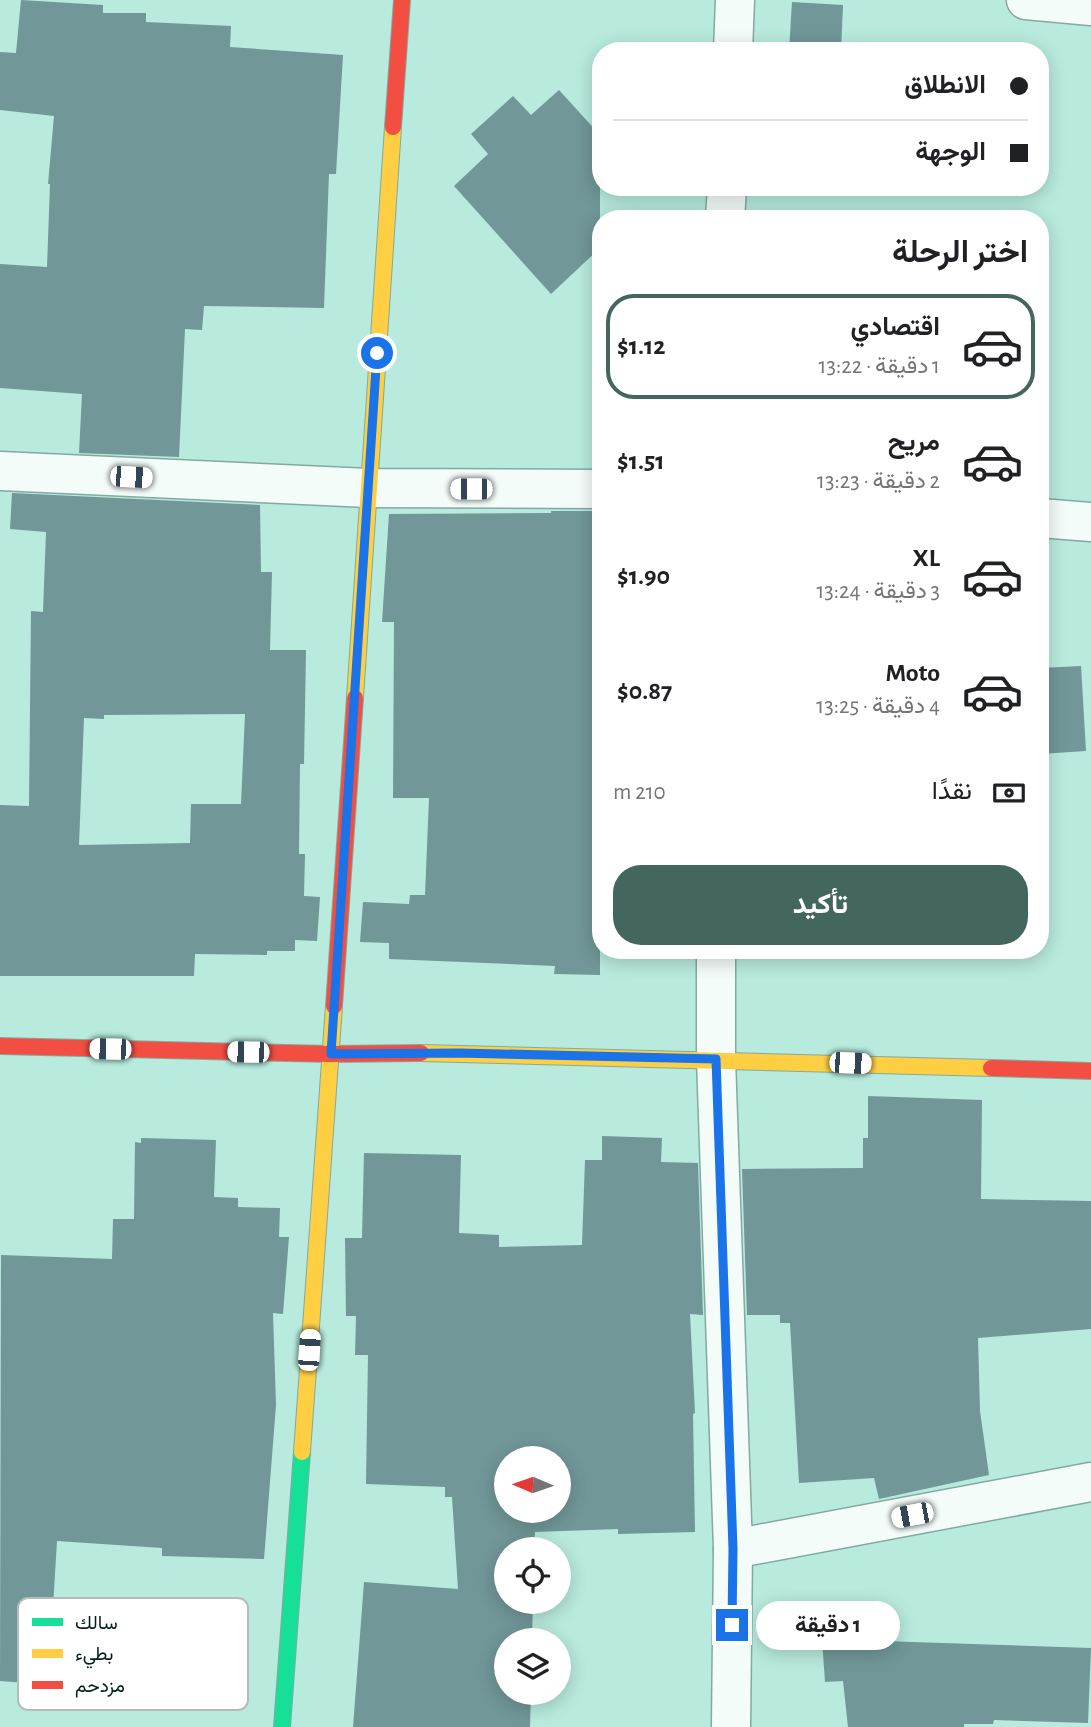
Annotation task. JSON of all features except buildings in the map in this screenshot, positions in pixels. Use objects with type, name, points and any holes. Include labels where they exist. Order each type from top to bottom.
[{"type":"street","points":[[282,1727],[331,1054],[402,0]]},
{"type":"street","points":[[734,42],[736,0]]},
{"type":"street","points":[[1026,0],[1091,6]]},
{"type":"street","points":[[0,471],[368,488],[592,489]]},
{"type":"street","points":[[1049,518],[1091,522]]},
{"type":"street","points":[[716,959],[716,1059],[733,1549],[731,1727]]},
{"type":"street","points":[[0,1046],[331,1054],[460,1053],[1091,1071]]},
{"type":"street","points":[[733,1549],[1091,1482]]},
{"type":"traffic: fast","points":[[282,1727],[302,1452]]},
{"type":"traffic: slow","points":[[355,698],[393,127]]},
{"type":"traffic: slow","points":[[302,1452],[334,1006]]},
{"type":"traffic: slow","points":[[421,1053],[991,1068]]},
{"type":"traffic: jam","points":[[393,127],[402,0]]},
{"type":"traffic: jam","points":[[334,1006],[355,698]]},
{"type":"traffic: jam","points":[[0,1046],[331,1054],[421,1053]]},
{"type":"traffic: jam","points":[[991,1068],[1091,1071]]},
{"type":"route","points":[[377,353],[331,1054],[460,1053],[716,1059],[733,1549],[732,1625]]}]
